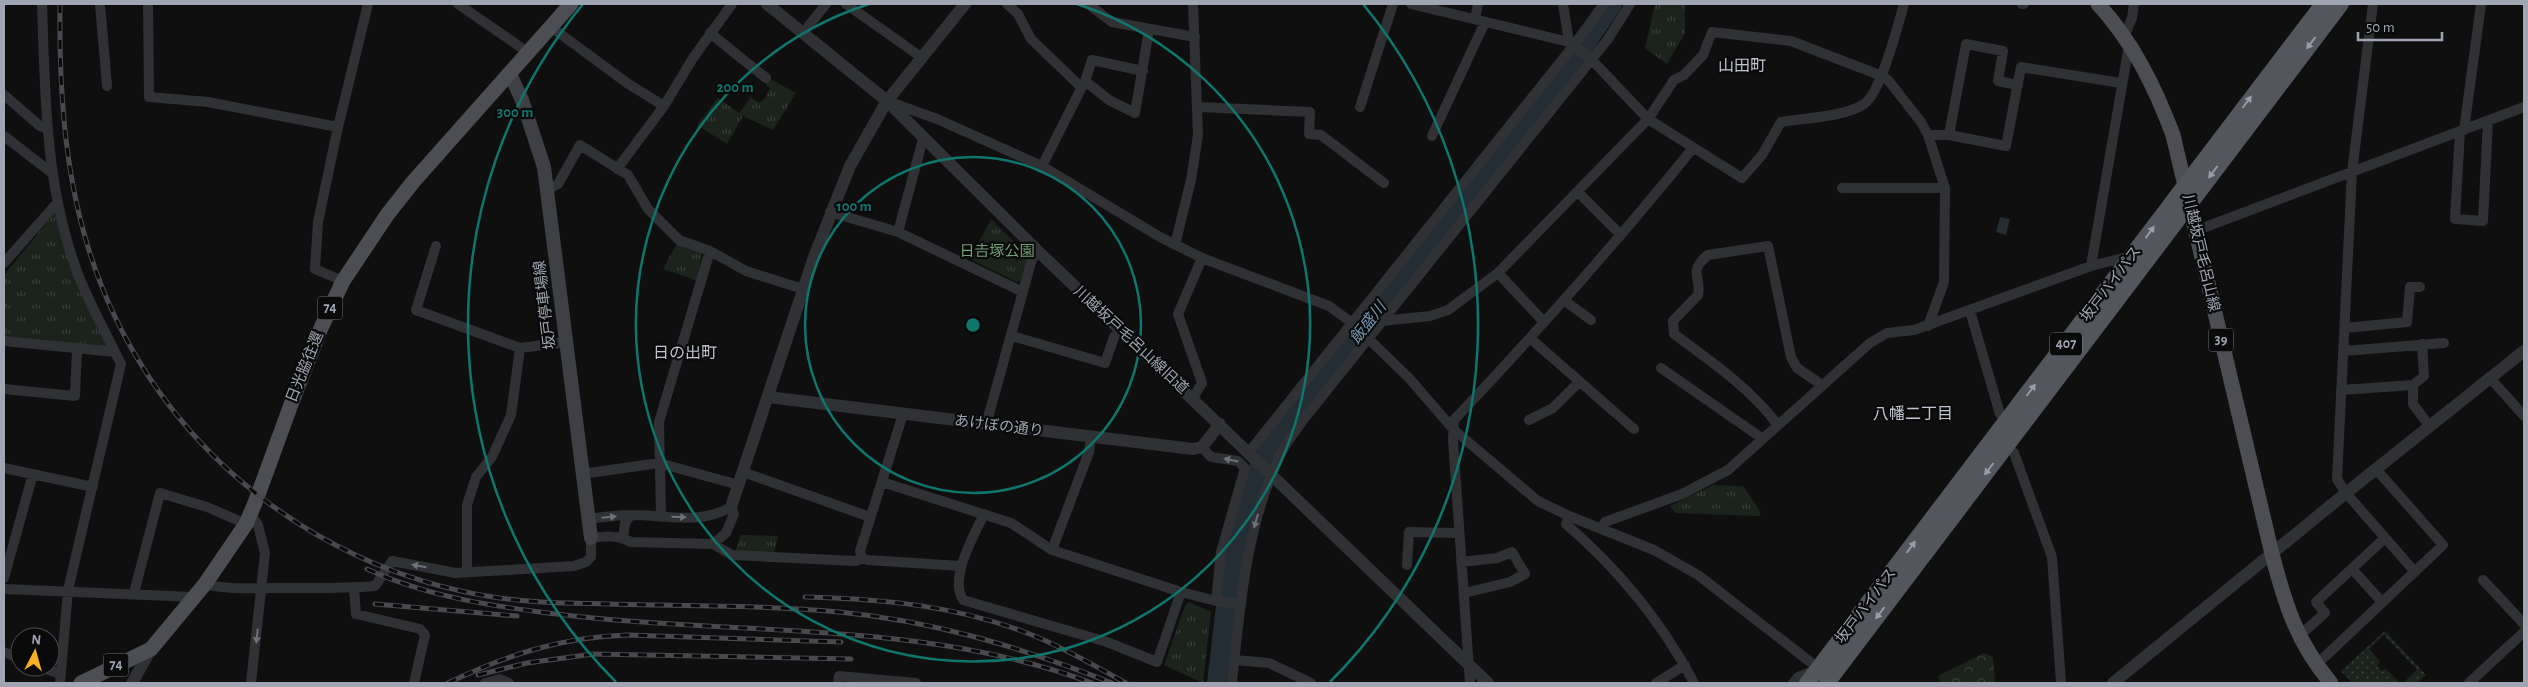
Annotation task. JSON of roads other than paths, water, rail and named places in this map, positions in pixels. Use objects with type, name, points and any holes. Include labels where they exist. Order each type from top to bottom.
[{"type":"highway","name":"坂戸バイパス","points":[[1828,679],[2008,420],[2323,4]]},
{"type":"highway","name":"坂戸バイパス","points":[[1807,683],[1828,679],[2341,4]]},
{"type":"main road","name":"日光脇往還","points":[[151,649],[205,584],[248,518],[321,328],[343,281],[387,215],[413,182],[571,4]]},
{"type":"main road","name":"川越坂戸毛呂山線","points":[[2098,4],[2145,68],[2160,99],[2173,135],[2286,606],[2299,636],[2316,665],[2331,683]]},
{"type":"main road","name":"坂戸停車場線","points":[[510,74],[538,145],[548,189],[590,538]]},
{"type":"main road","name":"74","points":[[81,683],[151,649]]},
{"type":"street","points":[[42,4],[46,128],[58,202],[74,263],[121,364],[68,590],[60,679]]},
{"type":"street","points":[[100,4],[107,86]]},
{"type":"street","points":[[148,4],[149,97],[208,102],[338,127]]},
{"type":"street","points":[[343,281],[315,269],[318,222],[338,127],[368,4]]},
{"type":"street","points":[[458,4],[529,53]]},
{"type":"street","points":[[617,169],[664,106],[710,33],[732,4]]},
{"type":"street","name":"川越坂戸毛呂山線旧道","points":[[768,4],[887,101],[918,134],[1039,252],[1488,683]]},
{"type":"street","points":[[803,33],[826,4]]},
{"type":"street","points":[[846,4],[921,57]]},
{"type":"street","points":[[588,519],[631,515],[715,516],[731,507],[830,212],[850,166],[887,101],[965,4]]},
{"type":"street","points":[[1008,4],[1018,14],[1031,39],[1082,84],[1135,113],[1149,30]]},
{"type":"street","points":[[1088,4],[1112,22],[1195,37]]},
{"type":"street","points":[[1175,245],[1191,180],[1198,135],[1199,108],[1193,4]]},
{"type":"street","points":[[1360,107],[1393,4]]},
{"type":"street","points":[[1411,4],[1571,44],[1591,59],[1648,119],[1742,178],[1762,155],[1781,122],[1854,109],[1866,104],[1882,76],[1904,4]]},
{"type":"street","points":[[1432,136],[1480,21],[1478,4]]},
{"type":"street","points":[[1563,4],[1571,44]]},
{"type":"street","points":[[1251,454],[1352,322],[1604,4]]},
{"type":"street","points":[[1232,683],[1249,547],[1263,499],[1281,454],[1294,433],[1368,338],[1608,39],[1630,4]]},
{"type":"street","points":[[2091,266],[2134,4]]},
{"type":"street","points":[[2373,4],[2352,172],[2337,479],[2346,493],[2415,572]]},
{"type":"street","points":[[2481,4],[2462,130],[2455,219],[2483,221],[2488,121]]},
{"type":"street","points":[[551,27],[627,83],[664,106]]},
{"type":"street","points":[[1382,321],[1430,316],[1448,310],[1498,274],[1648,119],[1674,80],[1684,75],[1703,56],[1712,32],[1791,42],[1882,76],[1888,80],[1921,122],[1928,136],[1945,188],[1944,282],[1942,294],[1928,326]]},
{"type":"street","points":[[710,33],[766,78]]},
{"type":"street","points":[[1949,135],[1966,44],[2003,51],[1998,81],[2018,85]]},
{"type":"street","points":[[1042,166],[1092,60],[1143,71]]},
{"type":"street","points":[[1928,136],[1949,135],[2006,146],[2021,67],[2121,83]]},
{"type":"street","points":[[4,95],[40,126],[46,128]]},
{"type":"street","points":[[887,101],[937,119],[1042,166],[1175,245],[1202,258],[1329,306],[1352,322],[1409,378],[1454,430],[1538,501],[1569,516],[1654,550],[1698,574],[1828,679]]},
{"type":"street","points":[[2195,231],[2524,107]]},
{"type":"street","points":[[1199,108],[1310,112],[1309,134],[1321,135],[1384,183]]},
{"type":"street","points":[[898,232],[918,134],[937,119]]},
{"type":"street","points":[[4,136],[52,173]]},
{"type":"street","points":[[548,189],[558,184],[580,145],[628,175],[648,208],[673,235],[686,244],[710,252],[746,270],[803,290]]},
{"type":"street","points":[[1470,683],[1459,533],[1454,420],[1565,301],[1620,234],[1645,209],[1693,148]]},
{"type":"street","points":[[1842,188],[1945,188]]},
{"type":"street","points":[[1578,192],[1620,234]]},
{"type":"street","points":[[5,260],[58,202]]},
{"type":"street","points":[[830,212],[898,232],[1023,292]]},
{"type":"street","points":[[436,246],[416,310],[520,348],[566,342]]},
{"type":"street","points":[[1778,425],[1766,409],[1731,376],[1674,334],[1674,321],[1698,295],[1696,270],[1703,259],[1708,256],[1768,246],[1791,357],[1797,368],[1822,384]]},
{"type":"street","points":[[661,516],[659,422],[710,252]]},
{"type":"street","points":[[986,425],[1032,259],[1039,252]]},
{"type":"street","points":[[1602,528],[1605,522],[1682,494],[1728,470],[1822,384],[1870,342],[1883,334],[1928,326],[2091,266],[2132,256]]},
{"type":"street","points":[[1193,398],[1202,383],[1178,314],[1202,258]]},
{"type":"street","points":[[1498,274],[1544,322]]},
{"type":"street","points":[[2345,328],[2407,322],[2410,287],[2420,287]]},
{"type":"street","points":[[1565,301],[1591,320]]},
{"type":"street","points":[[1970,311],[2000,414],[2008,420]]},
{"type":"street","points":[[1012,336],[1105,363],[1114,337],[1122,330]]},
{"type":"street","points":[[1531,339],[1634,429]]},
{"type":"street","points":[[4,341],[115,352]]},
{"type":"street","points":[[2344,351],[2444,343]]},
{"type":"street","points":[[2341,390],[2413,385],[2424,376],[2422,344]]},
{"type":"street","points":[[467,571],[467,505],[476,477],[492,456],[511,415],[520,348]]},
{"type":"street","points":[[4,389],[75,396],[77,349]]},
{"type":"street","points":[[2113,683],[2524,351]]},
{"type":"street","points":[[1661,368],[1763,440]]},
{"type":"street","points":[[2491,379],[2524,416]]},
{"type":"street","points":[[1529,420],[1553,408],[1578,382]]},
{"type":"street","points":[[2413,385],[2413,404],[2430,427]]},
{"type":"street","name":"あけぼの通り","points":[[768,397],[1091,438],[1193,449],[1202,447]]},
{"type":"street","points":[[862,558],[860,551],[903,414]]},
{"type":"street","points":[[1216,601],[1221,552],[1245,468],[1238,461],[1211,457],[1202,447],[1220,424]]},
{"type":"street","points":[[1052,550],[1089,452],[1091,438]]},
{"type":"street","points":[[2006,446],[2014,453],[2052,557],[2062,683]]},
{"type":"street","points":[[582,474],[659,463],[739,485]]},
{"type":"street","points":[[4,468],[93,487]]},
{"type":"street","points":[[2316,665],[2444,545],[2376,469]]},
{"type":"street","points":[[743,472],[870,517]]},
{"type":"street","points":[[4,578],[33,474]]},
{"type":"street","points":[[882,482],[1011,523],[1052,550],[1180,592],[1216,601],[1241,604]]},
{"type":"street","points":[[134,593],[160,493],[248,518],[258,525],[265,553],[251,683]]},
{"type":"street","points":[[713,544],[726,533],[734,514],[731,507]]},
{"type":"street","points":[[984,514],[960,566],[959,594],[963,600],[1088,636],[1157,662],[1180,592]]},
{"type":"street","points":[[623,538],[625,523],[631,515]]},
{"type":"street","points":[[1569,516],[1566,524],[1616,572],[1640,599],[1685,665],[1694,683]]},
{"type":"street","points":[[1407,565],[1410,532],[1459,533]]},
{"type":"street","points":[[205,584],[215,587],[262,588],[354,588],[375,586],[392,561],[456,573],[574,566],[586,562],[591,557],[590,538],[605,536],[623,538],[631,542],[713,544],[732,556],[856,561],[862,558],[868,560],[960,566]]},
{"type":"street","points":[[2299,636],[2325,613],[2316,602],[2385,538]]},
{"type":"street","points":[[1461,562],[1497,558],[1512,552],[1525,574],[1510,582],[1464,592]]},
{"type":"street","points":[[2352,569],[2382,602]]},
{"type":"street","points":[[2484,580],[2524,624]]},
{"type":"street","points":[[354,588],[356,614],[420,630],[425,634],[414,683]]},
{"type":"street","points":[[4,589],[194,596]]},
{"type":"street","points":[[2469,683],[2524,632]]},
{"type":"street","name":"日光脇往還","points":[[132,683],[151,649]]},
{"type":"street","points":[[1234,660],[1269,663],[1308,683]]},
{"type":"street","points":[[1656,683],[1685,665]]},
{"type":"street","points":[[838,683],[839,676],[916,683]]},
{"type":"street","points":[[1793,683],[1798,677],[1828,679]]},
{"type":"street","points":[[485,683],[500,679],[509,683]]},
{"type":"waterway","name":"飯盛川","points":[[1217,683],[1227,595],[1237,537],[1254,481],[1266,454],[1587,41],[1612,4]]},
{"type":"railway","points":[[60,4],[62,96],[73,188],[88,247],[114,314],[148,376],[190,431],[240,480],[296,522],[357,556],[423,581],[493,597],[564,603],[782,608],[875,616],[944,629],[978,638],[1045,658],[1112,683]]},
{"type":"railway","points":[[367,569],[391,579],[440,594],[515,609],[631,621],[832,633],[898,639],[964,649],[1028,663],[1092,683]]},
{"type":"railway","points":[[805,597],[894,602],[952,611],[980,618],[1009,626],[1049,642],[1126,683]]},
{"type":"railway","points":[[375,604],[517,616]]},
{"type":"railway","points":[[448,683],[491,664],[535,649],[603,636],[627,635],[841,642]]},
{"type":"railway","points":[[478,675],[527,663],[593,654],[851,659]]},
{"type":"district","name":"山田町","points":[[1742,66]]},
{"type":"district","name":"日の出町","points":[[685,353]]},
{"type":"district","name":"八幡二丁目","points":[[1913,414]]},
{"type":"park label","name":"日𠮷塚公園","points":[[997,251]]}]
